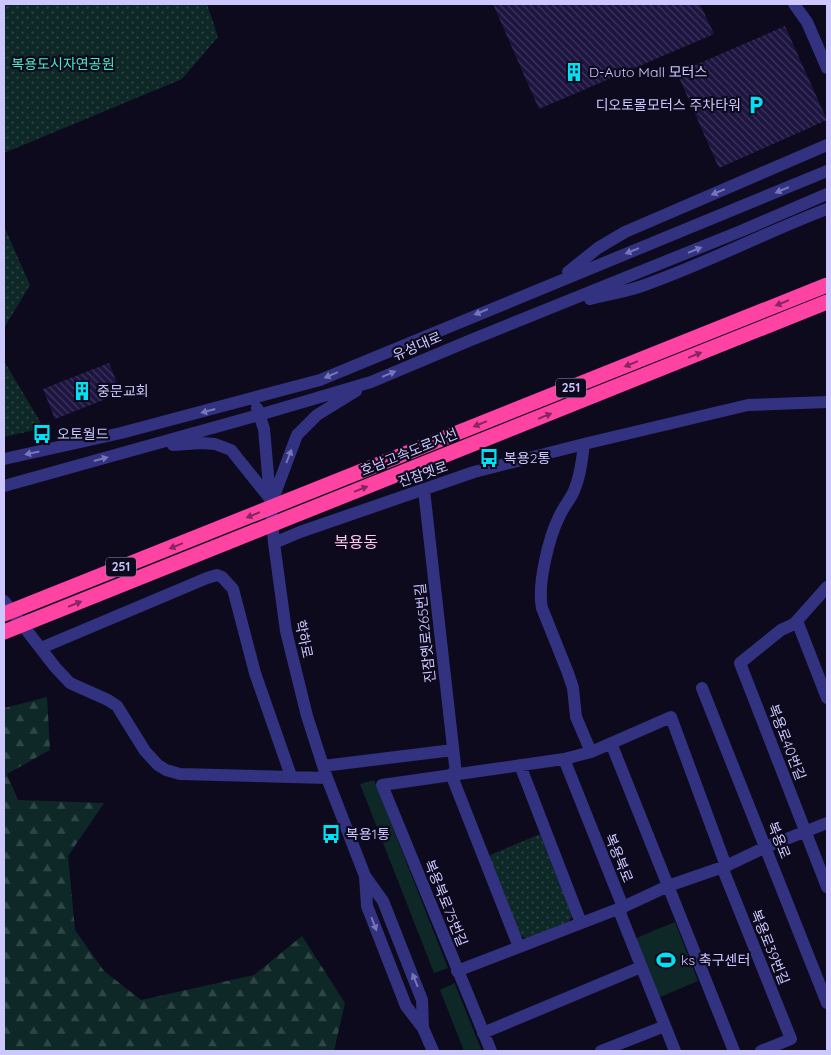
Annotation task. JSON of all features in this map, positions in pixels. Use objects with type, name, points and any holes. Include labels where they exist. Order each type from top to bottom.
[{"type":"highway","name":"호남고속도로지선","points":[[4,614],[827,285]]},
{"type":"highway","name":"호남고속도로지선","points":[[5,632],[827,302]]},
{"type":"street","points":[[794,4],[807,22],[827,68]]},
{"type":"street","points":[[558,281],[598,248],[625,232],[827,145]]},
{"type":"street","name":"유성대로","points":[[4,459],[121,434],[320,380],[827,171]]},
{"type":"street","name":"유성대로","points":[[4,486],[372,382],[741,232],[827,194]]},
{"type":"street","points":[[546,310],[638,287],[701,263],[827,209]]},
{"type":"street","points":[[272,501],[297,434],[317,415],[372,382]]},
{"type":"street","name":"학하로","points":[[255,399],[264,429],[272,501],[274,543],[286,631],[307,716],[325,772],[365,876],[383,901],[422,1000],[423,1028],[432,1051]]},
{"type":"street","name":"진잠옛로","points":[[274,543],[300,532],[474,472],[748,405],[827,402]]},
{"type":"street","points":[[136,450],[201,442],[215,444],[231,450],[272,501]]},
{"type":"street","points":[[584,444],[581,468],[573,492],[559,516],[551,535],[540,597],[542,608],[573,688],[576,717],[591,752]]},
{"type":"street","name":"진잠옛로265번길","points":[[424,490],[453,750],[453,774]]},
{"type":"street","points":[[40,648],[207,578],[216,575],[222,577],[233,589],[255,673],[291,776]]},
{"type":"street","points":[[827,587],[797,622],[827,698]]},
{"type":"street","points":[[4,601],[70,683],[117,706],[145,751],[158,765],[166,770],[180,774],[291,776],[453,750]]},
{"type":"street","name":"복용로40번길","points":[[797,622],[781,630],[740,663],[827,887]]},
{"type":"street","name":"복용로","points":[[702,688],[827,1003]]},
{"type":"street","name":"복용로39번길","points":[[611,743],[671,717],[726,866],[724,872],[791,1039],[761,1051]]},
{"type":"street","points":[[519,947],[453,774],[564,759],[591,752],[611,743],[734,1051]]},
{"type":"street","name":"복용북로","points":[[564,759],[622,906],[620,914],[675,1051]]},
{"type":"street","points":[[520,764],[581,923]]},
{"type":"street","name":"복용북로75번길","points":[[453,774],[382,785],[490,1051]]},
{"type":"street","points":[[457,971],[581,923],[668,886],[726,866],[827,823]]},
{"type":"street","points":[[483,1033],[641,968]]},
{"type":"street","points":[[601,1051],[665,1026]]},
{"type":"green space","name":"복용도시자연공원","points":[[4,4],[207,4],[218,37],[182,79],[4,153]]},
{"type":"green space","points":[[4,226],[30,285],[4,328]]},
{"type":"green space","points":[[4,361],[44,428],[4,437]]},
{"type":"green space","points":[[47,697],[50,750],[7,774],[18,800],[104,803],[68,856],[75,930],[104,971],[141,1000],[254,975],[302,936],[345,1003],[334,1051],[4,1051],[4,708]]},
{"type":"green space","points":[[374,780],[448,968],[434,973],[360,784]]},
{"type":"green space","points":[[540,834],[572,916],[569,922],[527,939],[520,935],[488,856]]},
{"type":"green space","name":"ks 축구센터","points":[[675,922],[698,981],[658,998],[634,939]]},
{"type":"green space","points":[[455,983],[482,1051],[464,1051],[440,990]]},
{"type":"building","name":"D-Auto Mall 모터스","points":[[493,4],[700,4],[714,34],[539,109]]},
{"type":"building","name":"디오토몰모터스 주차타워","points":[[785,26],[827,120],[719,168],[677,73]]},
{"type":"building","name":"중문교회","points":[[109,363],[121,393],[55,419],[43,389]]},
{"type":"place","name":"D-Auto Mall 모터스","points":[[574,72]]},
{"type":"place","name":"디오토몰모터스 주차타워","points":[[756,105]]},
{"type":"place","name":"중문교회","points":[[82,391]]},
{"type":"place","name":"오토월드","points":[[42,434]]},
{"type":"place","name":"복용2통","points":[[489,458]]},
{"type":"place","name":"복용1통","points":[[331,834]]},
{"type":"place","name":"ks 축구센터","points":[[666,960]]},
{"type":"district","name":"복용동","points":[[356,542]]}]
